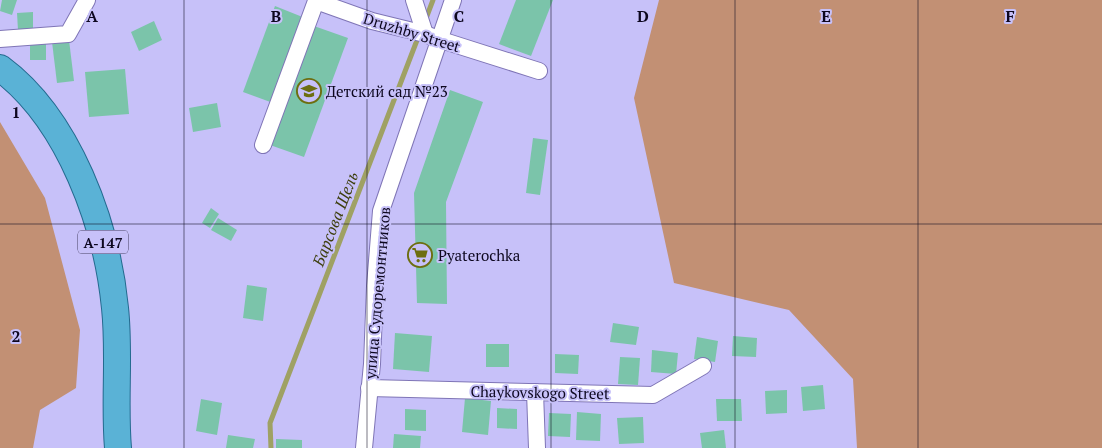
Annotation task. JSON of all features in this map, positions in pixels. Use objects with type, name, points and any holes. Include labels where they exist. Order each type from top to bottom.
[{"type":"highway","name":"А-147","points":[[0,68],[13,78],[51,121],[78,171],[99,227],[109,264],[115,309],[118,448]]},
{"type":"street","points":[[0,40],[68,34],[87,0]]},
{"type":"street","points":[[414,0],[425,34]]},
{"type":"street","name":"улица Судоремонтников","points":[[364,448],[381,211],[441,40],[453,0]]},
{"type":"street","name":"Druzhby Street","points":[[263,145],[316,2],[372,21],[425,34],[539,71]]},
{"type":"street","name":"Chaykovskogo Street","points":[[369,388],[653,395],[703,366]]},
{"type":"street","points":[[535,392],[537,448]]},
{"type":"shaded area","points":[[659,0],[1102,0],[1102,448],[857,448],[853,379],[789,310],[674,283],[634,98]]},
{"type":"shaded area","points":[[0,122],[45,198],[80,330],[76,388],[40,410],[33,448],[0,448]]},
{"type":"building","points":[[2,0],[17,0],[12,15],[0,11]]},
{"type":"building","points":[[516,0],[553,0],[531,56],[499,44]]},
{"type":"building","points":[[275,6],[305,18],[273,103],[243,92]]},
{"type":"building","points":[[33,12],[33,30],[18,30],[17,13]]},
{"type":"building","points":[[154,21],[162,40],[139,51],[131,32]]},
{"type":"building","name":"Детский сад №23","points":[[314,26],[348,38],[304,157],[270,145]]},
{"type":"building","points":[[69,40],[74,81],[57,83],[52,42]]},
{"type":"building","points":[[30,42],[46,42],[46,60],[30,60]]},
{"type":"building","points":[[125,69],[129,114],[89,117],[85,72]]},
{"type":"building","points":[[450,90],[483,102],[446,202],[447,304],[417,303],[414,193]]},
{"type":"building","points":[[217,103],[221,127],[193,132],[189,108]]},
{"type":"building","points":[[533,138],[548,140],[540,195],[526,193]]},
{"type":"building","points":[[211,208],[219,214],[210,228],[202,223]]},
{"type":"building","points":[[218,218],[237,230],[231,241],[211,230]]},
{"type":"building","points":[[247,285],[267,288],[263,321],[243,318]]},
{"type":"building","points":[[613,323],[639,327],[636,345],[610,342]]},
{"type":"building","points":[[395,333],[432,336],[429,372],[393,369]]},
{"type":"building","points":[[733,336],[757,338],[756,357],[732,356]]},
{"type":"building","points":[[697,337],[718,341],[715,362],[694,359]]},
{"type":"building","points":[[486,344],[509,344],[509,367],[486,367]]},
{"type":"building","points":[[652,350],[678,353],[676,374],[651,372]]},
{"type":"building","points":[[555,354],[579,355],[578,374],[555,373]]},
{"type":"building","points":[[620,357],[640,358],[638,385],[618,384]]},
{"type":"building","points":[[823,385],[825,409],[803,411],[801,387]]},
{"type":"building","points":[[787,390],[787,413],[766,414],[765,391]]},
{"type":"building","points":[[465,398],[491,401],[488,435],[462,432]]},
{"type":"building","points":[[201,399],[222,403],[217,435],[196,431]]},
{"type":"building","points":[[716,399],[741,399],[742,421],[717,421]]},
{"type":"building","points":[[497,408],[517,409],[517,429],[497,428]]},
{"type":"building","points":[[405,409],[426,410],[426,431],[405,430]]},
{"type":"building","points":[[577,412],[601,414],[600,441],[576,440]]},
{"type":"building","points":[[549,413],[571,414],[570,437],[548,436]]},
{"type":"building","points":[[643,417],[644,443],[619,444],[617,418]]},
{"type":"building","points":[[724,430],[726,448],[702,448],[700,433]]},
{"type":"building","points":[[394,434],[421,436],[420,448],[393,448]]},
{"type":"building","points":[[228,435],[255,439],[253,448],[226,448]]},
{"type":"building","points":[[276,439],[302,440],[302,448],[276,448]]},
{"type":"waterway","name":"Барсова Щель","points":[[425,21],[433,0]]},
{"type":"waterway","name":"Барсова Щель","points":[[271,448],[270,423],[419,35]]},
{"type":"place","name":"Детский сад №23","points":[[309,91]]},
{"type":"place","name":"Pyaterochka","points":[[420,255]]}]
